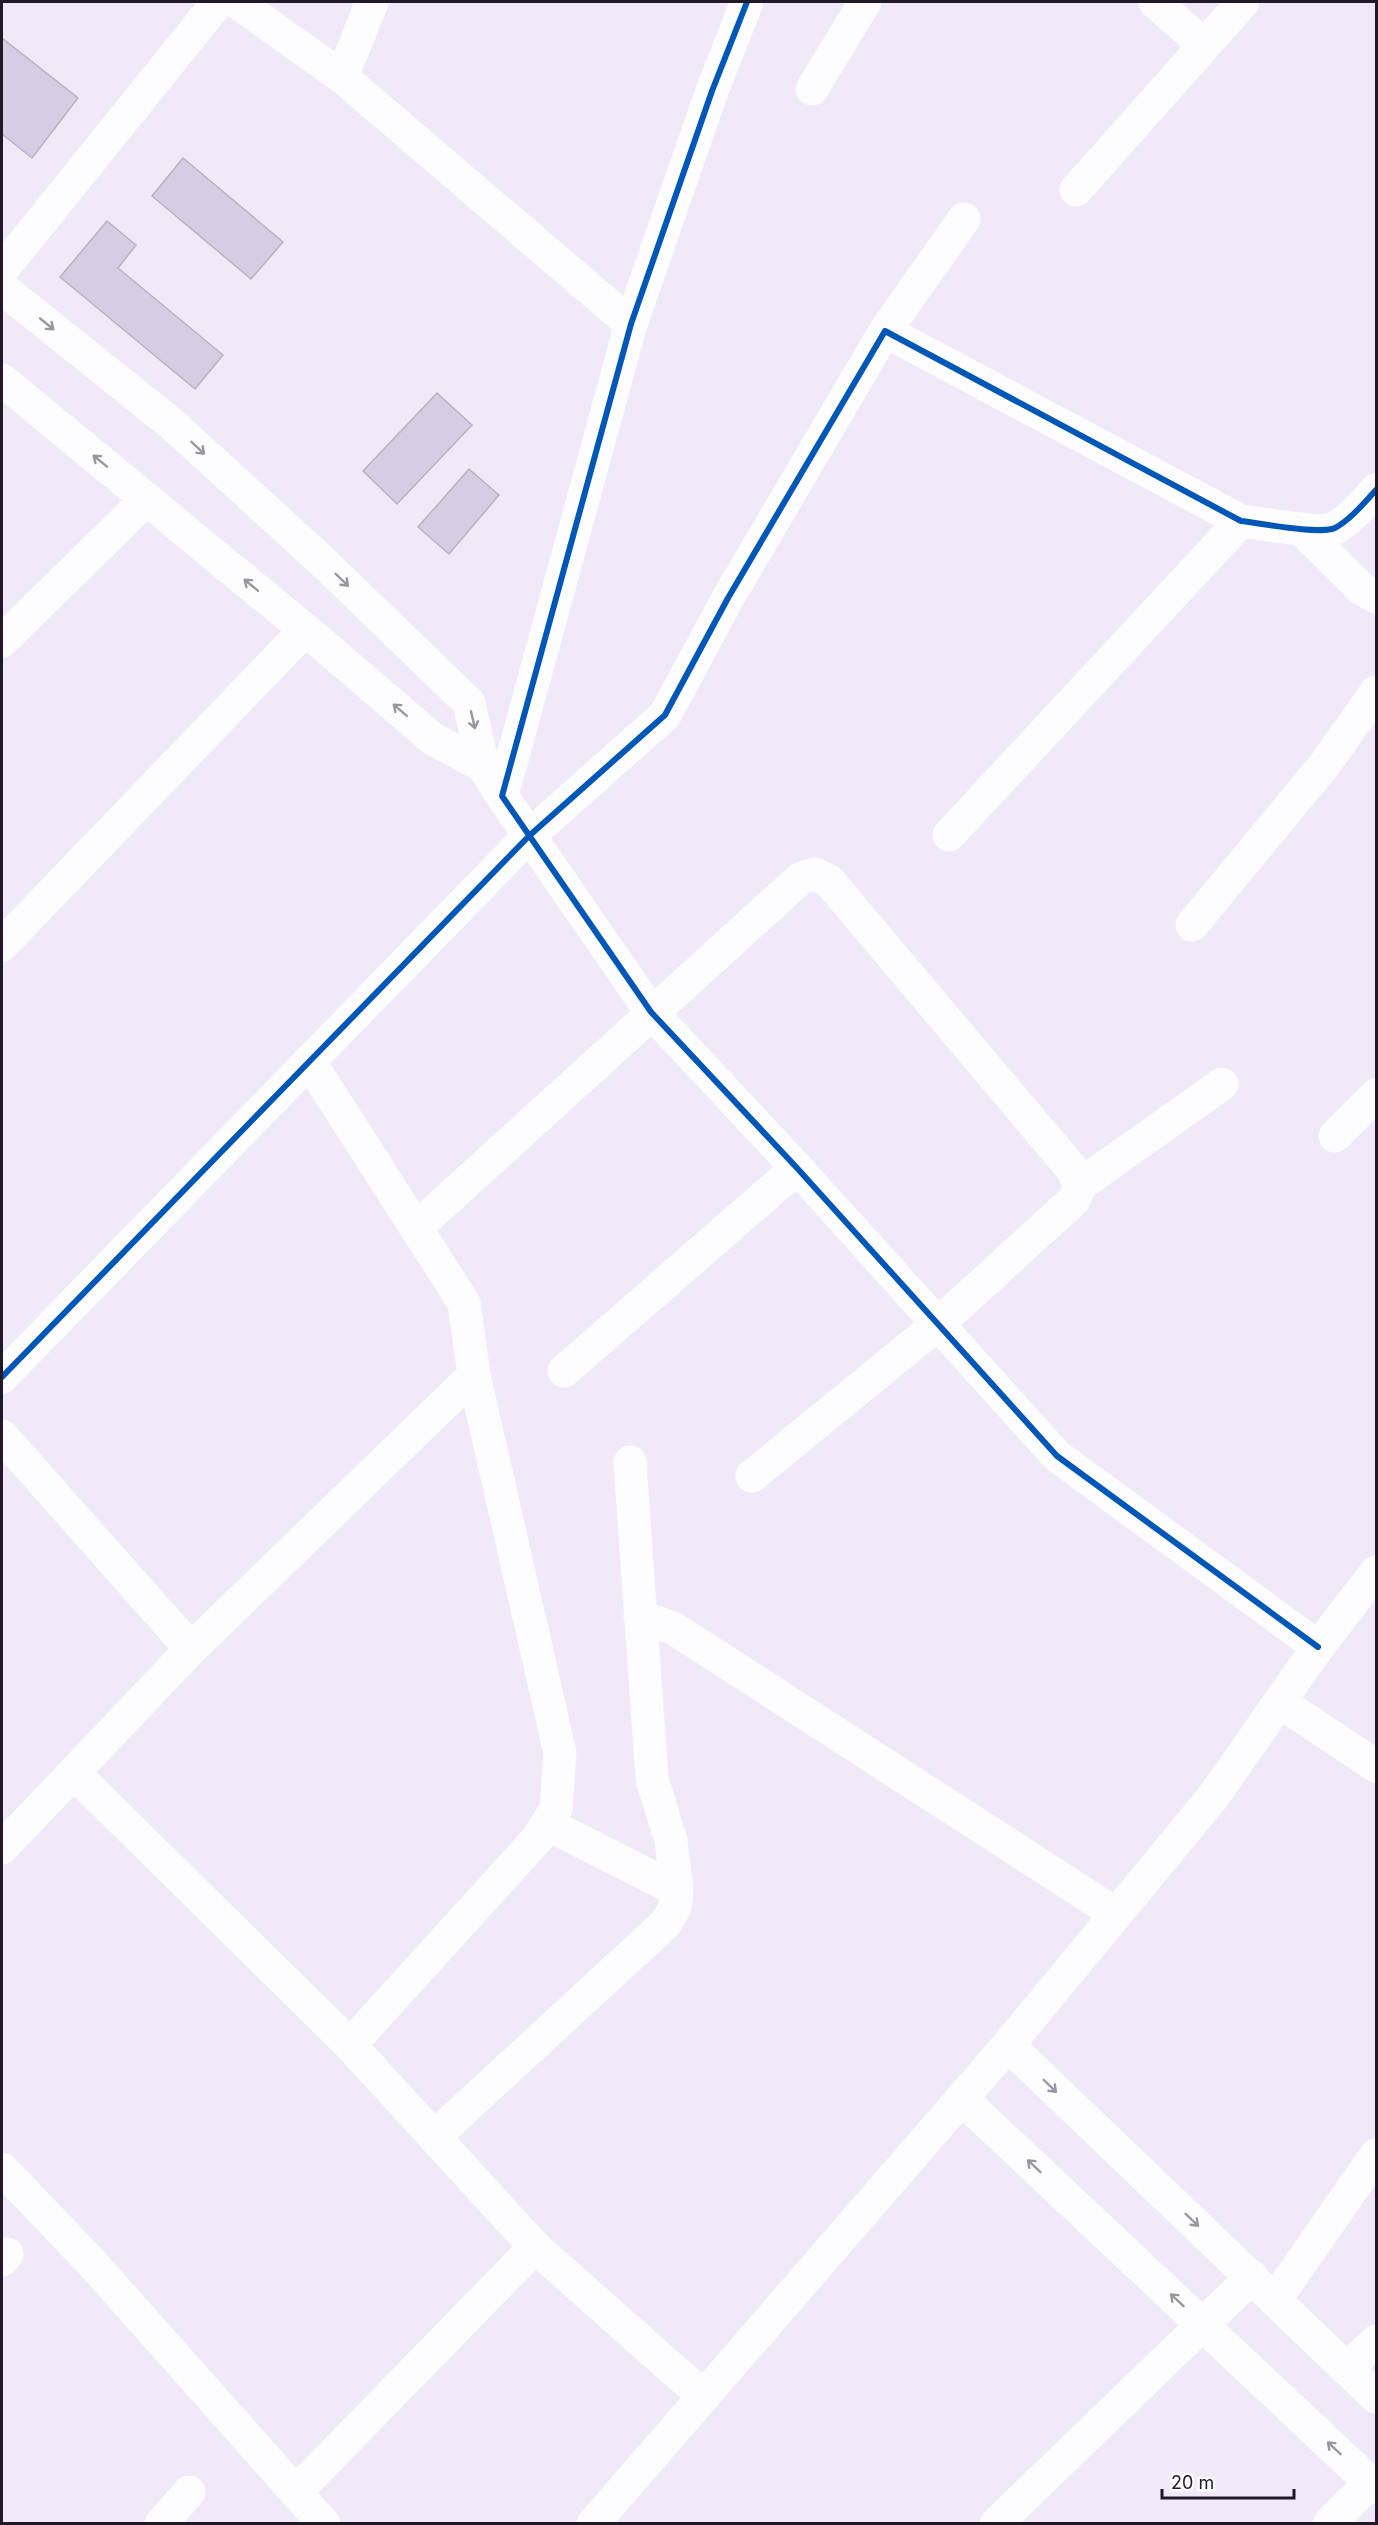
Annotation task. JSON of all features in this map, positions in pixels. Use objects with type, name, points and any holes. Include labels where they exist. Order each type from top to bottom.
[{"type":"street","points":[[2,270],[218,2]]},
{"type":"street","points":[[237,2],[342,77],[631,324]]},
{"type":"street","points":[[342,77],[372,2]]},
{"type":"street","points":[[502,796],[631,324],[712,91],[747,2]]},
{"type":"street","points":[[812,89],[866,2]]},
{"type":"street","points":[[1155,2],[1204,45]]},
{"type":"street","points":[[1076,190],[1243,2]]},
{"type":"street","points":[[2,1377],[529,836],[665,715],[728,598],[885,331],[964,219]]},
{"type":"street","points":[[2,288],[173,425],[322,561],[469,703],[483,766],[651,1012],[797,1168],[1057,1456],[1318,1647]]},
{"type":"street","points":[[885,331],[1241,521],[1301,529],[1333,530],[1359,509],[1377,490]]},
{"type":"street","points":[[2,380],[305,630],[433,739],[483,766]]},
{"type":"street","points":[[2,641],[147,499]]},
{"type":"street","points":[[949,836],[1241,521]]},
{"type":"street","points":[[1301,529],[1362,589],[1377,597]]},
{"type":"street","points":[[2,945],[305,630]]},
{"type":"street","points":[[1192,925],[1325,764],[1377,692]]},
{"type":"street","points":[[416,1228],[801,878],[815,874],[829,882],[1072,1169],[1080,1185]]},
{"type":"street","points":[[309,1061],[464,1303],[474,1375],[560,1753],[556,1809],[538,1838],[350,2046]]},
{"type":"street","points":[[752,1476],[938,1324],[1074,1200],[1080,1185],[1222,1084]]},
{"type":"street","points":[[1335,1136],[1377,1095]]},
{"type":"street","points":[[564,1371],[797,1168]]},
{"type":"street","points":[[2,1848],[191,1649],[474,1375]]},
{"type":"street","points":[[2,1436],[191,1649]]},
{"type":"street","points":[[434,2137],[666,1923],[675,1907],[677,1890],[671,1841],[652,1779],[630,1461]]},
{"type":"street","points":[[593,2523],[1008,2045],[1213,1797],[1318,1647],[1377,1572]]},
{"type":"street","points":[[640,1617],[673,1628],[1116,1914]]},
{"type":"street","points":[[1280,1702],[1377,1766]]},
{"type":"street","points":[[74,1773],[350,2046],[535,2247],[703,2396]]},
{"type":"street","points":[[547,1824],[677,1890]]},
{"type":"street","points":[[1008,2045],[1377,2397]]},
{"type":"street","points":[[962,2098],[1374,2485],[1329,2523]]},
{"type":"street","points":[[996,2523],[1203,2325],[1263,2288],[1377,2155]]},
{"type":"street","points":[[2,2169],[92,2264],[324,2523]]},
{"type":"street","points":[[296,2492],[535,2247]]},
{"type":"street","points":[[1347,2369],[1377,2341]]},
{"type":"street","points":[[160,2523],[189,2492]]},
{"type":"building","points":[[2,38],[78,98],[32,158],[2,134]]},
{"type":"building","points":[[183,158],[283,242],[251,279],[152,196]]},
{"type":"building","points":[[107,221],[136,245],[118,268],[223,355],[195,389],[60,277]]},
{"type":"building","points":[[437,393],[472,425],[397,504],[363,471]]},
{"type":"building","points":[[469,469],[499,495],[449,554],[418,527]]},
{"type":"cycle path","points":[[747,2],[712,91],[631,324],[502,796],[651,1012],[797,1168],[1057,1456],[1318,1647]]},
{"type":"cycle path","points":[[2,1377],[529,836],[665,715],[728,598],[885,331],[1241,521],[1328,530],[1346,520],[1376,490]]}]
